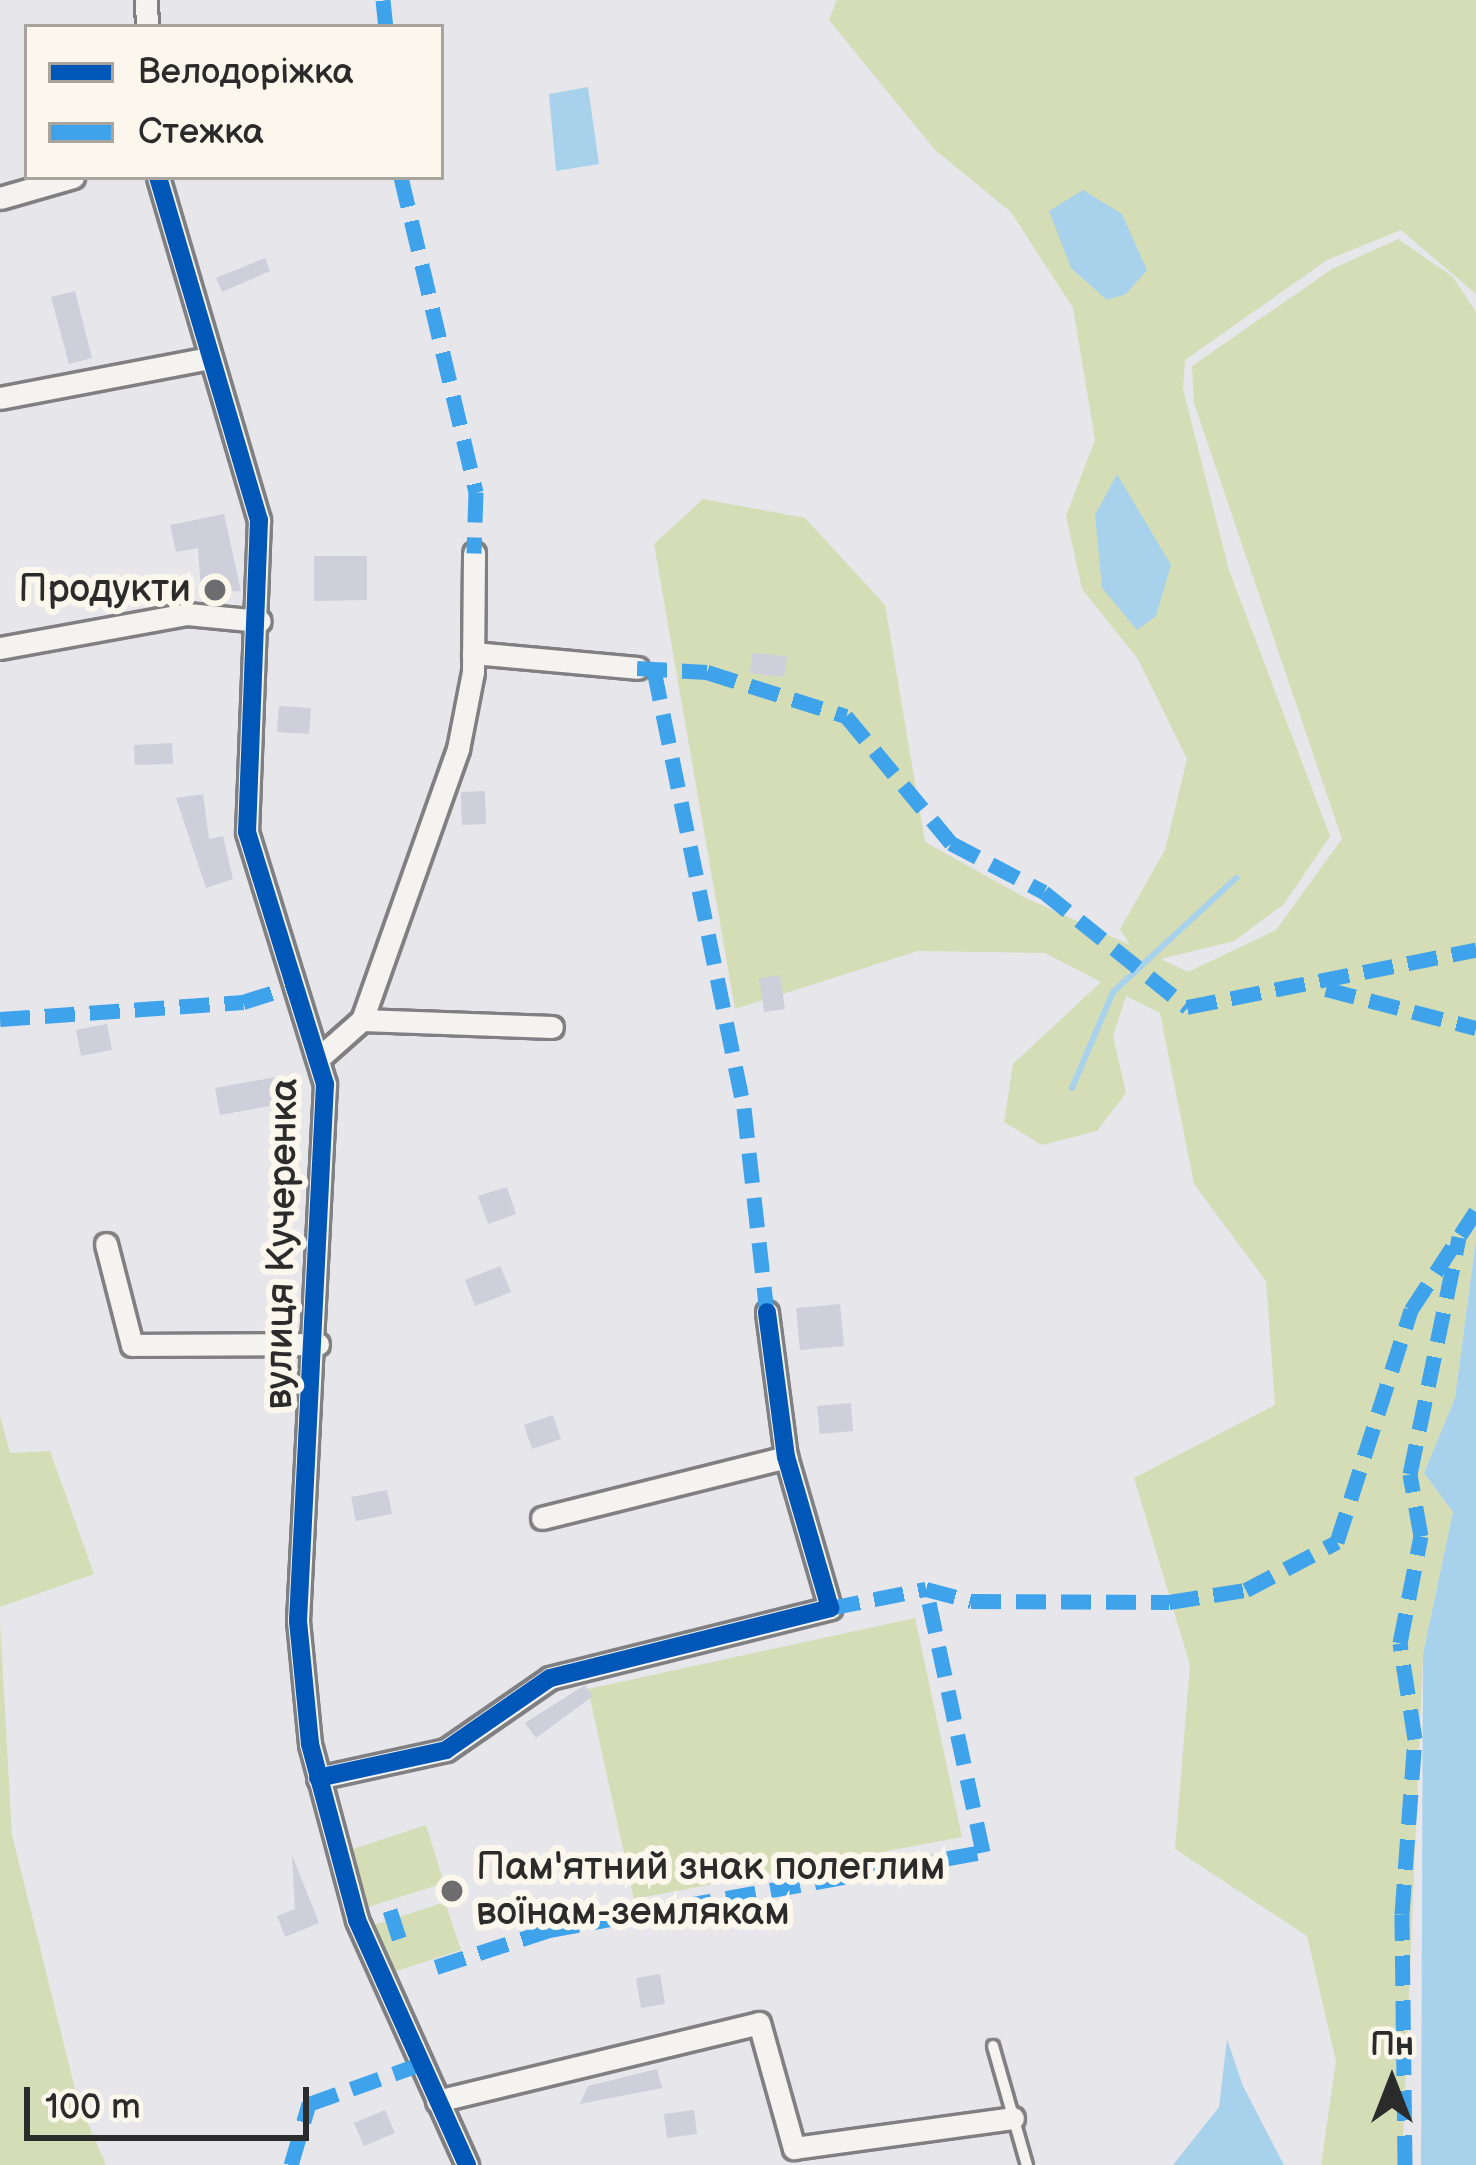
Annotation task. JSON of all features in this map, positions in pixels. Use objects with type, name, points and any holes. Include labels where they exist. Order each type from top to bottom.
[{"type":"street","points":[[0,198],[63,180]]},
{"type":"street","name":"вулиця Кучеренка","points":[[159,180],[259,520],[260,621],[247,832],[320,1057],[317,1344],[298,1621],[317,1778],[357,1920],[467,2165]]},
{"type":"street","points":[[0,398],[210,358]]},
{"type":"street","points":[[320,1057],[362,1020],[458,749],[473,653],[474,553]]},
{"type":"street","points":[[0,648],[187,614],[260,621]]},
{"type":"street","points":[[473,653],[637,668]]},
{"type":"street","points":[[362,1020],[552,1028]]},
{"type":"street","points":[[106,1244],[132,1345],[317,1344]]},
{"type":"street","points":[[317,1778],[446,1750],[550,1678],[830,1609],[786,1457],[767,1312]]},
{"type":"street","points":[[542,1518],[786,1457]]},
{"type":"street","points":[[437,2101],[759,2023],[794,2148],[1013,2118]]},
{"type":"lane","points":[[993,2046],[1027,2165]]},
{"type":"green space","points":[[837,0],[1476,0],[1476,294],[1401,230],[1327,260],[1185,360],[1183,389],[1229,570],[1330,836],[1284,904],[1234,941],[1161,959],[1188,972],[1276,930],[1342,839],[1194,403],[1192,366],[1332,269],[1398,239],[1453,277],[1476,312],[1476,1238],[1455,1398],[1424,1473],[1453,1512],[1423,1654],[1402,2165],[1321,2165],[1336,2061],[1307,1936],[1175,1849],[1190,1665],[1134,1478],[1275,1405],[1266,1281],[1194,1184],[1160,1013],[1126,996],[1113,1036],[1126,1093],[1097,1131],[1042,1145],[1004,1122],[1013,1064],[1101,982],[1045,953],[918,951],[735,1009],[654,544],[703,499],[805,518],[885,605],[925,842],[1024,897],[1130,945],[1120,929],[1165,850],[1187,759],[1138,659],[1082,589],[1066,516],[1095,440],[1073,308],[1011,212],[935,150],[829,20]]},
{"type":"green space","points":[[0,1416],[10,1453],[50,1451],[94,1574],[0,1607]]},
{"type":"green space","points":[[915,1618],[962,1837],[634,1899],[588,1689]]},
{"type":"green space","points":[[0,1622],[12,1835],[78,2101],[106,2165],[0,2165]]},
{"type":"green space","points":[[426,1825],[444,1883],[365,1908],[347,1851]]},
{"type":"green space","points":[[445,1902],[461,1950],[387,1974],[371,1926]]},
{"type":"water","points":[[588,87],[599,164],[556,171],[549,94]]},
{"type":"water","points":[[1083,190],[1122,214],[1147,270],[1126,294],[1107,300],[1071,268],[1049,211]]},
{"type":"water","points":[[1117,474],[1171,565],[1156,616],[1137,630],[1102,588],[1095,515]]},
{"type":"water","points":[[1476,1239],[1476,2165],[1421,2165],[1423,1654],[1453,1512],[1424,1473],[1455,1398]]},
{"type":"water","points":[[1227,2039],[1243,2086],[1284,2165],[1173,2165],[1219,2107]]},
{"type":"building","points":[[265,258],[270,271],[222,292],[216,278]]},
{"type":"building","points":[[75,291],[92,358],[69,364],[51,297]]},
{"type":"building","points":[[224,514],[241,591],[201,593],[198,548],[176,552],[170,525]]},
{"type":"building","points":[[314,556],[367,556],[367,600],[314,601]]},
{"type":"building","points":[[752,653],[787,656],[784,677],[750,673]]},
{"type":"building","points":[[279,706],[311,708],[309,734],[277,732]]},
{"type":"building","points":[[172,743],[173,764],[135,765],[134,745]]},
{"type":"building","points":[[485,791],[486,824],[462,825],[461,792]]},
{"type":"building","points":[[203,794],[209,839],[223,836],[233,879],[206,888],[176,798]]},
{"type":"building","points":[[780,975],[785,1009],[764,1012],[759,978]]},
{"type":"building","points":[[107,1024],[112,1050],[81,1056],[76,1030]]},
{"type":"building","points":[[276,1077],[281,1104],[220,1115],[215,1088]]},
{"type":"building","points":[[507,1187],[516,1214],[488,1224],[478,1196]]},
{"type":"building","points":[[500,1266],[511,1292],[475,1306],[465,1280]]},
{"type":"building","points":[[840,1304],[844,1346],[800,1350],[796,1308]]},
{"type":"building","points":[[851,1403],[853,1431],[820,1434],[817,1406]]},
{"type":"building","points":[[553,1415],[561,1439],[532,1449],[524,1425]]},
{"type":"building","points":[[387,1490],[392,1514],[356,1521],[351,1497]]},
{"type":"building","points":[[585,1685],[593,1696],[536,1738],[525,1723]]},
{"type":"building","points":[[292,1855],[319,1923],[285,1937],[277,1916],[295,1909]]},
{"type":"building","points":[[660,1974],[665,2004],[641,2008],[636,1978]]},
{"type":"building","points":[[657,2069],[662,2088],[580,2104],[588,2086]]},
{"type":"building","points":[[385,2110],[395,2133],[364,2146],[354,2123]]},
{"type":"building","points":[[694,2110],[697,2134],[667,2138],[664,2114]]},
{"type":"waterway","points":[[1072,1088],[1113,992],[1236,878]]},
{"type":"marked path","points":[[383,0],[386,24]]},
{"type":"marked path","points":[[402,180],[476,492],[474,553]]},
{"type":"marked path","points":[[637,668],[707,672],[846,716],[951,843],[1044,892],[1187,1007],[1476,950]]},
{"type":"marked path","points":[[654,670],[744,1108],[767,1312]]},
{"type":"marked path","points":[[0,1019],[243,1002],[297,985]]},
{"type":"marked path","points":[[1326,989],[1476,1028]]},
{"type":"marked path","points":[[830,1608],[926,1589],[971,1601],[1169,1602],[1246,1590],[1337,1542],[1411,1310],[1476,1211]]},
{"type":"marked path","points":[[1405,2165],[1402,1914],[1415,1739],[1400,1643],[1421,1536],[1410,1474],[1459,1237]]},
{"type":"marked path","points":[[436,1967],[549,1930],[983,1852],[926,1589]]},
{"type":"marked path","points":[[390,1910],[402,1946]]},
{"type":"marked path","points":[[291,2165],[309,2104],[418,2065]]},
{"type":"cycle path","points":[[159,180],[259,520],[247,832],[325,1084],[298,1621],[310,1744],[357,1920],[467,2165]]},
{"type":"cycle path","points":[[318,1778],[446,1750],[550,1678],[830,1608],[786,1457],[767,1312]]},
{"type":"place","name":"Продукти","points":[[215,590]]},
{"type":"place","name":"Пам'ятний знак полеглим воїнам-землякам","points":[[452,1891]]}]
